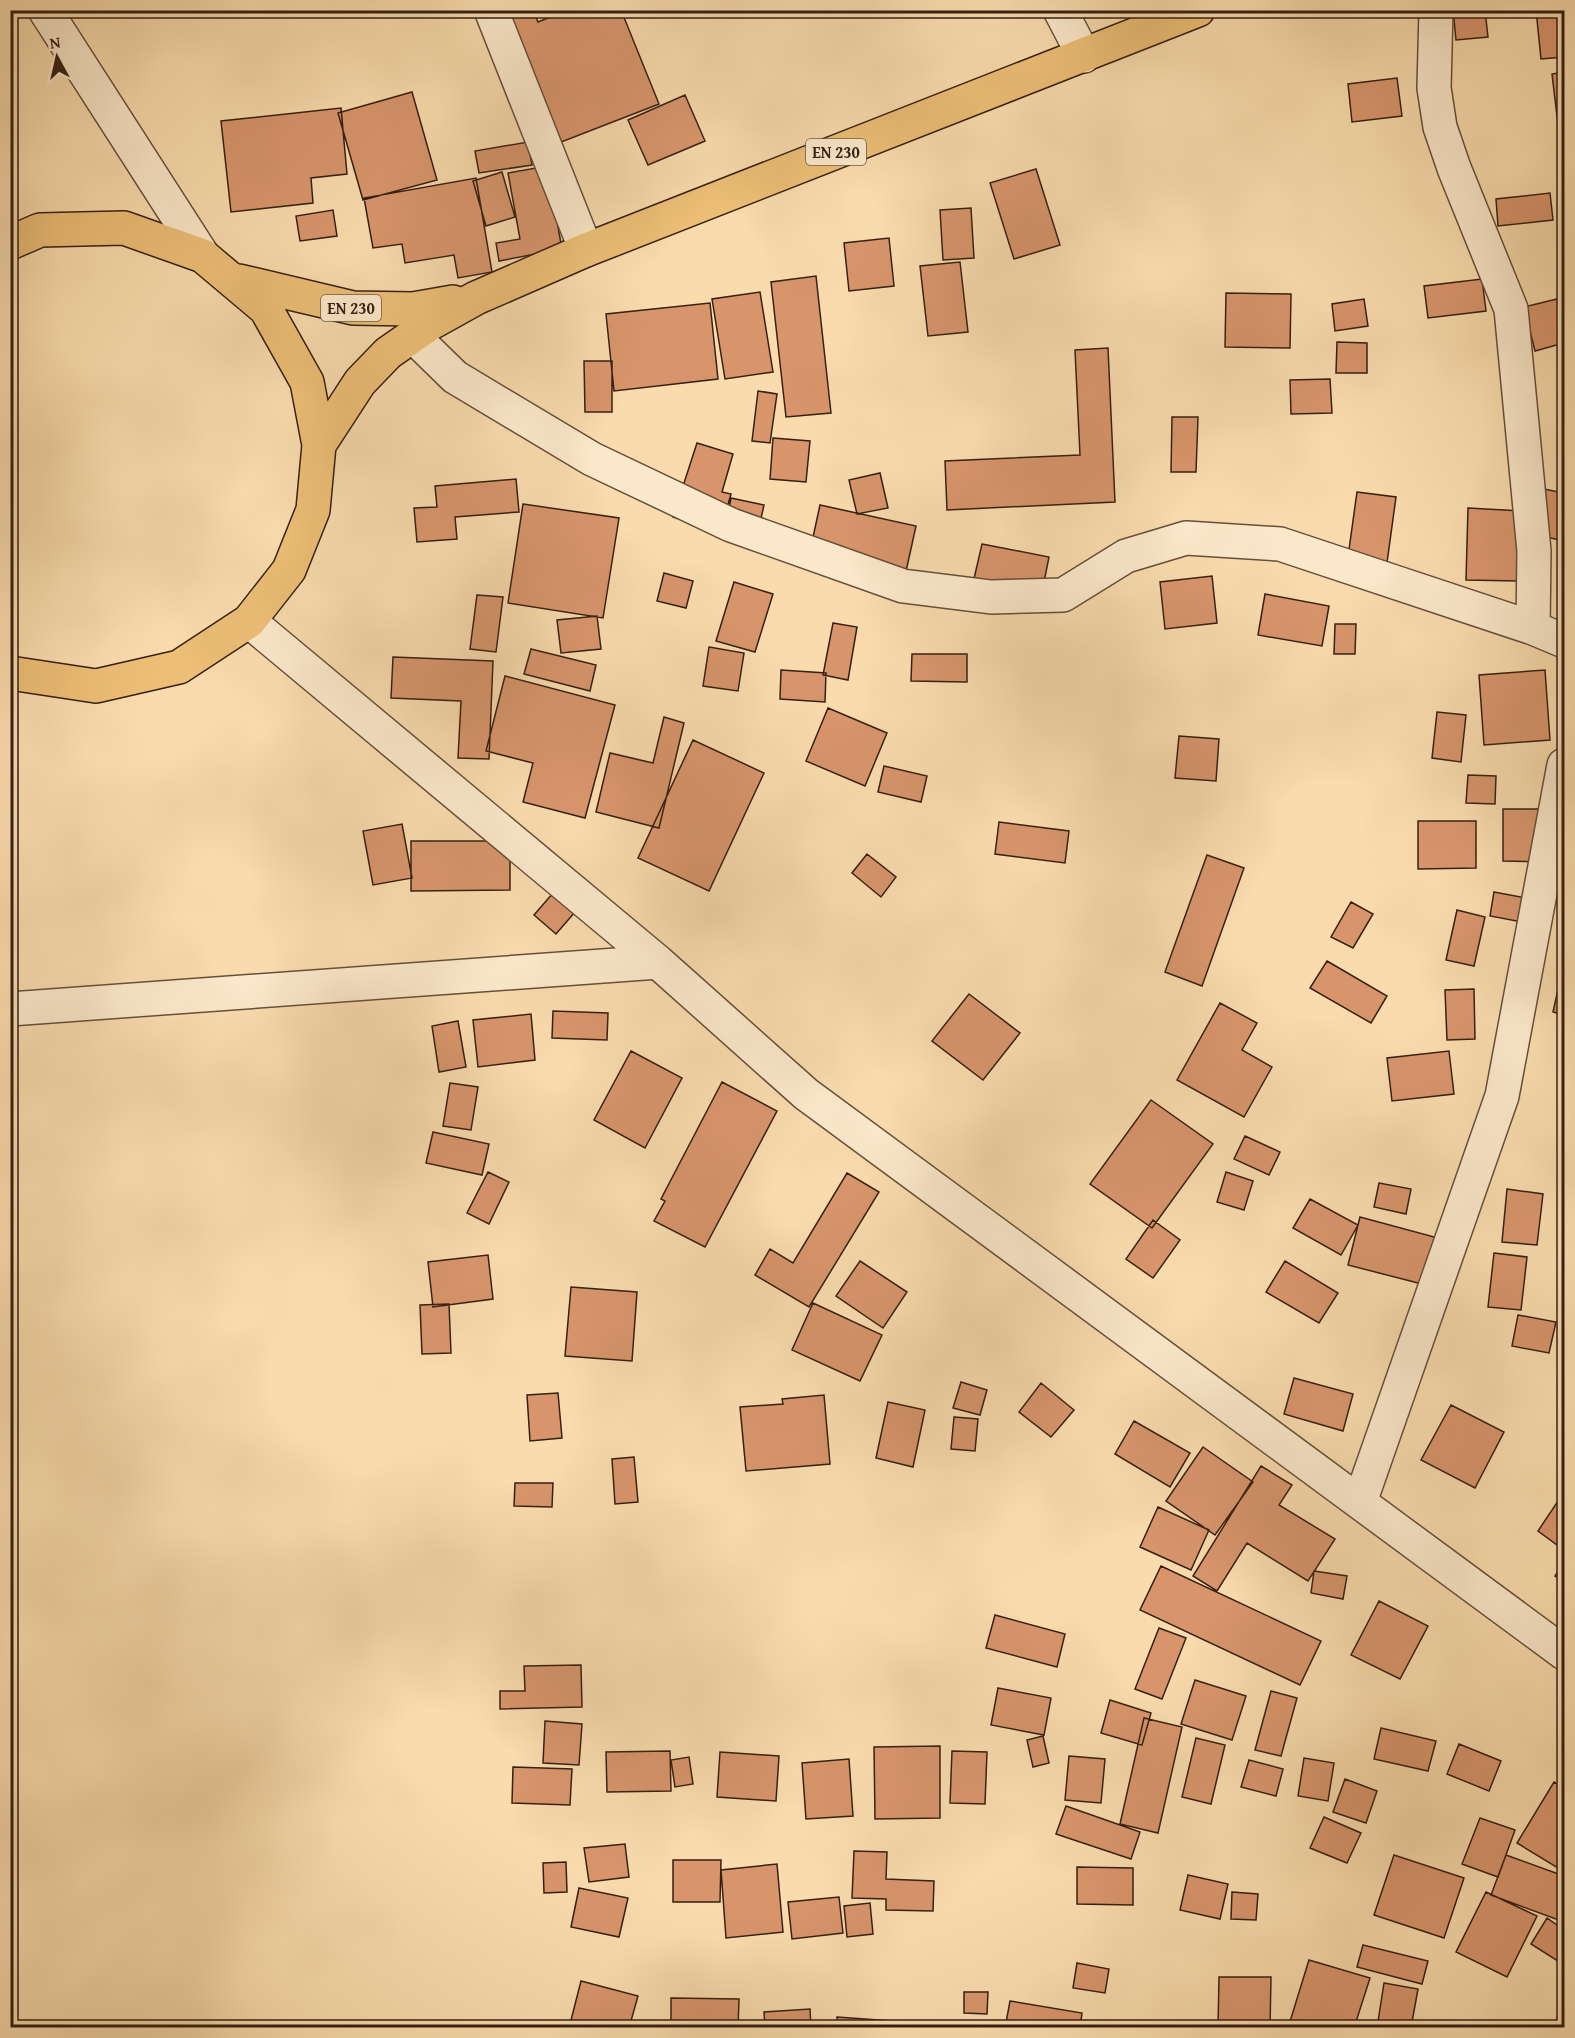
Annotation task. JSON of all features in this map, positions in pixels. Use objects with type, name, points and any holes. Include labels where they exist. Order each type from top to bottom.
[{"type":"main road","name":"EN 230","points":[[319,445],[360,382],[388,353],[431,323],[476,298],[586,250],[1198,10]]},
{"type":"main road","points":[[10,243],[40,230],[124,228],[202,256],[266,309],[307,382],[319,445],[313,510],[289,570],[249,621],[179,668],[96,686],[10,673]]},
{"type":"main road","name":"EN 230","points":[[230,278],[353,308],[413,309],[476,298]]},
{"type":"street","points":[[45,10],[202,256]]},
{"type":"street","points":[[491,10],[586,250]]},
{"type":"street","points":[[1060,10],[1084,56]]},
{"type":"street","points":[[1436,10],[1434,88],[1440,127],[1454,168],[1511,309],[1534,551],[1533,628]]},
{"type":"street","points":[[413,336],[454,376],[592,459],[731,525],[903,586],[991,597],[1063,595],[1126,556],[1186,538],[1280,544],[1564,640]]},
{"type":"street","points":[[249,621],[658,962],[806,1094],[1564,1653]]},
{"type":"street","points":[[1360,1502],[1502,1096],[1564,765]]},
{"type":"street","points":[[10,1009],[658,962]]},
{"type":"building","points":[[516,10],[533,10],[538,22],[568,10],[621,10],[659,104],[556,144],[502,16]]},
{"type":"building","points":[[1453,10],[1485,10],[1488,37],[1456,40]]},
{"type":"building","points":[[1536,10],[1564,10],[1564,57],[1541,59]]},
{"type":"building","points":[[1564,72],[1564,133],[1559,133],[1552,74]]},
{"type":"building","points":[[1397,78],[1402,116],[1352,122],[1348,84]]},
{"type":"building","points":[[412,92],[437,180],[363,200],[338,113]]},
{"type":"building","points":[[685,95],[705,141],[648,165],[628,120]]},
{"type":"building","points":[[341,108],[347,174],[311,178],[313,203],[231,212],[221,121]]},
{"type":"building","points":[[528,142],[532,165],[479,173],[475,151]]},
{"type":"building","points":[[547,166],[562,249],[499,261],[496,243],[520,239],[508,173]]},
{"type":"building","points":[[1036,169],[1060,245],[1014,259],[990,183]]},
{"type":"building","points":[[502,172],[515,217],[486,226],[473,181]]},
{"type":"building","points":[[476,178],[492,272],[458,278],[454,255],[405,263],[402,244],[373,248],[364,198]]},
{"type":"building","points":[[1550,193],[1553,220],[1498,226],[1496,199]]},
{"type":"building","points":[[971,208],[974,258],[943,260],[940,210]]},
{"type":"building","points":[[333,210],[337,236],[300,241],[296,216]]},
{"type":"building","points":[[889,238],[894,286],[849,291],[844,243]]},
{"type":"building","points":[[960,262],[968,332],[928,336],[920,266]]},
{"type":"building","points":[[816,276],[831,413],[786,417],[771,282]]},
{"type":"building","points":[[1482,279],[1486,311],[1428,318],[1424,286]]},
{"type":"building","points":[[760,292],[773,372],[725,379],[712,299]]},
{"type":"building","points":[[1226,293],[1291,294],[1290,348],[1225,347]]},
{"type":"building","points":[[1364,299],[1368,326],[1335,331],[1332,304]]},
{"type":"building","points":[[1557,299],[1564,327],[1564,343],[1535,351],[1524,307]]},
{"type":"building","points":[[710,303],[718,379],[614,391],[606,314]]},
{"type":"building","points":[[1337,342],[1367,343],[1367,373],[1336,373]]},
{"type":"building","points":[[1108,348],[1115,502],[947,510],[945,461],[1080,455],[1075,350]]},
{"type":"building","points":[[584,361],[612,361],[612,412],[585,412]]},
{"type":"building","points":[[1330,379],[1332,413],[1291,414],[1290,380]]},
{"type":"building","points":[[758,391],[777,394],[770,443],[752,441]]},
{"type":"building","points":[[1172,417],[1198,417],[1196,472],[1171,472]]},
{"type":"building","points":[[773,438],[810,441],[806,482],[770,479]]},
{"type":"building","points":[[697,443],[733,454],[722,492],[731,494],[720,532],[673,517]]},
{"type":"building","points":[[880,473],[888,508],[857,514],[849,480]]},
{"type":"building","points":[[516,479],[519,512],[455,517],[457,539],[417,542],[414,508],[437,507],[435,486]]},
{"type":"building","points":[[1539,488],[1564,493],[1564,541],[1529,533]]},
{"type":"building","points":[[1357,492],[1396,497],[1386,570],[1347,564]]},
{"type":"building","points":[[731,498],[764,505],[755,545],[723,538]]},
{"type":"building","points":[[523,504],[619,518],[603,618],[508,603]]},
{"type":"building","points":[[820,505],[916,526],[903,585],[807,565]]},
{"type":"building","points":[[1468,508],[1522,511],[1519,581],[1466,580]]},
{"type":"building","points":[[982,544],[1049,557],[1041,597],[973,583]]},
{"type":"building","points":[[664,573],[693,581],[686,608],[657,601]]},
{"type":"building","points":[[1212,576],[1217,623],[1165,629],[1160,582]]},
{"type":"building","points":[[734,582],[773,594],[755,652],[716,641]]},
{"type":"building","points":[[1265,594],[1329,606],[1322,646],[1258,635]]},
{"type":"building","points":[[477,595],[503,597],[496,652],[470,649]]},
{"type":"building","points":[[597,616],[601,649],[561,653],[557,620]]},
{"type":"building","points":[[833,623],[857,627],[848,680],[823,675]]},
{"type":"building","points":[[1335,624],[1356,624],[1355,654],[1334,654]]},
{"type":"building","points":[[709,647],[744,653],[738,691],[703,686]]},
{"type":"building","points":[[531,649],[596,665],[590,691],[524,674]]},
{"type":"building","points":[[912,654],[967,654],[967,682],[911,681]]},
{"type":"building","points":[[393,657],[493,661],[489,759],[458,758],[461,701],[391,698]]},
{"type":"building","points":[[781,670],[826,673],[825,702],[780,699]]},
{"type":"building","points":[[1545,670],[1550,740],[1484,745],[1479,675]]},
{"type":"building","points":[[505,676],[615,705],[585,818],[523,802],[533,763],[486,751]]},
{"type":"building","points":[[828,708],[887,733],[865,786],[806,761]]},
{"type":"building","points":[[1437,712],[1466,715],[1461,762],[1432,758]]},
{"type":"building","points":[[664,717],[684,723],[659,828],[596,812],[610,753],[653,763]]},
{"type":"building","points":[[1179,736],[1219,739],[1216,781],[1175,778]]},
{"type":"building","points":[[693,740],[764,773],[709,891],[638,858]]},
{"type":"building","points":[[884,766],[927,776],[921,802],[878,792]]},
{"type":"building","points":[[1468,775],[1496,776],[1495,804],[1466,803]]},
{"type":"building","points":[[1503,809],[1556,809],[1555,862],[1503,861]]},
{"type":"building","points":[[1418,821],[1476,821],[1476,868],[1418,869]]},
{"type":"building","points":[[999,822],[1069,831],[1065,863],[995,854]]},
{"type":"building","points":[[402,824],[412,878],[373,885],[363,831]]},
{"type":"building","points":[[411,841],[510,841],[510,890],[411,891]]},
{"type":"building","points":[[867,854],[896,877],[881,897],[852,873]]},
{"type":"building","points":[[1207,855],[1244,868],[1202,986],[1165,972]]},
{"type":"building","points":[[1494,892],[1537,900],[1532,924],[1490,916]]},
{"type":"building","points":[[553,893],[575,912],[556,934],[534,915]]},
{"type":"building","points":[[1351,902],[1373,914],[1353,948],[1331,937]]},
{"type":"building","points":[[1457,910],[1485,917],[1474,966],[1446,960]]},
{"type":"building","points":[[1327,961],[1387,996],[1371,1023],[1310,988]]},
{"type":"building","points":[[1564,962],[1564,1015],[1553,1012]]},
{"type":"building","points":[[1474,989],[1475,1039],[1447,1040],[1445,990]]},
{"type":"building","points":[[969,994],[1020,1033],[983,1080],[932,1041]]},
{"type":"building","points":[[1220,1003],[1257,1023],[1242,1050],[1272,1067],[1244,1117],[1177,1080]]},
{"type":"building","points":[[553,1011],[608,1013],[607,1040],[552,1038]]},
{"type":"building","points":[[531,1014],[535,1060],[478,1067],[473,1020]]},
{"type":"building","points":[[458,1021],[466,1067],[439,1072],[432,1026]]},
{"type":"building","points":[[631,1051],[682,1078],[645,1148],[594,1120]]},
{"type":"building","points":[[1449,1051],[1454,1094],[1392,1101],[1387,1058]]},
{"type":"building","points":[[722,1082],[777,1111],[705,1247],[654,1221],[665,1201],[661,1199]]},
{"type":"building","points":[[450,1083],[478,1087],[471,1130],[443,1126]]},
{"type":"building","points":[[1151,1100],[1213,1144],[1152,1228],[1090,1184]]},
{"type":"building","points":[[433,1132],[489,1144],[482,1175],[426,1163]]},
{"type":"building","points":[[1245,1136],[1280,1152],[1269,1175],[1234,1159]]},
{"type":"building","points":[[488,1172],[509,1182],[489,1224],[467,1213]]},
{"type":"building","points":[[1226,1172],[1253,1181],[1244,1210],[1217,1202]]},
{"type":"building","points":[[847,1173],[879,1192],[809,1307],[755,1275],[770,1249],[793,1263]]},
{"type":"building","points":[[1379,1183],[1411,1189],[1406,1214],[1374,1207]]},
{"type":"building","points":[[1507,1189],[1543,1194],[1537,1245],[1502,1242]]},
{"type":"building","points":[[1310,1199],[1358,1225],[1341,1255],[1293,1228]]},
{"type":"building","points":[[1360,1217],[1438,1238],[1426,1285],[1348,1265]]},
{"type":"building","points":[[1153,1220],[1180,1240],[1153,1278],[1126,1259]]},
{"type":"building","points":[[1494,1253],[1527,1257],[1521,1310],[1488,1307]]},
{"type":"building","points":[[488,1255],[493,1299],[433,1307],[428,1262]]},
{"type":"building","points":[[860,1261],[907,1292],[883,1328],[836,1296]]},
{"type":"building","points":[[1285,1261],[1338,1293],[1319,1323],[1266,1292]]},
{"type":"building","points":[[571,1287],[637,1292],[632,1361],[565,1356]]},
{"type":"building","points":[[813,1303],[882,1335],[860,1381],[792,1350]]},
{"type":"building","points":[[449,1304],[451,1353],[422,1354],[420,1305]]},
{"type":"building","points":[[1518,1315],[1556,1322],[1549,1353],[1512,1346]]},
{"type":"building","points":[[1294,1378],[1353,1394],[1343,1431],[1284,1414]]},
{"type":"building","points":[[961,1382],[987,1390],[980,1415],[953,1408]]},
{"type":"building","points":[[1041,1383],[1074,1410],[1051,1437],[1019,1412]]},
{"type":"building","points":[[558,1393],[562,1438],[530,1441],[527,1395]]},
{"type":"building","points":[[824,1395],[830,1464],[746,1471],[740,1407],[783,1404],[782,1399]]},
{"type":"building","points":[[888,1402],[925,1410],[913,1467],[876,1458]]},
{"type":"building","points":[[1451,1405],[1504,1432],[1475,1488],[1421,1460]]},
{"type":"building","points":[[954,1417],[978,1419],[975,1451],[951,1449]]},
{"type":"building","points":[[1134,1421],[1190,1453],[1170,1487],[1115,1454]]},
{"type":"building","points":[[1203,1447],[1253,1482],[1215,1535],[1166,1501]]},
{"type":"building","points":[[634,1457],[638,1502],[615,1504],[612,1459]]},
{"type":"building","points":[[1261,1466],[1292,1485],[1279,1505],[1335,1539],[1308,1581],[1247,1543],[1217,1591],[1193,1576]]},
{"type":"building","points":[[515,1483],[553,1483],[552,1507],[514,1506]]},
{"type":"building","points":[[1560,1498],[1564,1501],[1564,1550],[1538,1531]]},
{"type":"building","points":[[1158,1507],[1209,1530],[1191,1570],[1140,1547]]},
{"type":"building","points":[[1564,1562],[1564,1582],[1555,1576]]},
{"type":"building","points":[[1161,1566],[1321,1641],[1300,1685],[1140,1610]]},
{"type":"building","points":[[1314,1571],[1347,1576],[1343,1599],[1311,1593]]},
{"type":"building","points":[[1379,1601],[1428,1626],[1400,1679],[1351,1655]]},
{"type":"building","points":[[995,1615],[1065,1634],[1057,1667],[986,1648]]},
{"type":"building","points":[[1159,1628],[1186,1638],[1162,1699],[1135,1689]]},
{"type":"building","points":[[581,1665],[582,1707],[500,1709],[500,1691],[525,1691],[524,1666]]},
{"type":"building","points":[[1195,1680],[1246,1696],[1232,1740],[1181,1724]]},
{"type":"building","points":[[998,1688],[1051,1698],[1044,1735],[991,1725]]},
{"type":"building","points":[[1271,1691],[1297,1698],[1281,1756],[1255,1750]]},
{"type":"building","points":[[1110,1700],[1151,1713],[1142,1745],[1101,1733]]},
{"type":"building","points":[[1144,1718],[1182,1727],[1158,1833],[1120,1824]]},
{"type":"building","points":[[545,1721],[582,1724],[579,1765],[543,1763]]},
{"type":"building","points":[[1381,1728],[1436,1741],[1428,1771],[1374,1759]]},
{"type":"building","points":[[1043,1736],[1049,1763],[1033,1767],[1027,1740]]},
{"type":"building","points":[[1196,1738],[1225,1745],[1211,1804],[1182,1797]]},
{"type":"building","points":[[1459,1744],[1501,1761],[1489,1791],[1447,1774]]},
{"type":"building","points":[[940,1746],[940,1818],[875,1819],[874,1747]]},
{"type":"building","points":[[670,1751],[671,1791],[607,1792],[606,1752]]},
{"type":"building","points":[[952,1751],[987,1752],[985,1804],[950,1803]]},
{"type":"building","points":[[720,1752],[779,1756],[776,1801],[717,1797]]},
{"type":"building","points":[[1069,1756],[1105,1759],[1101,1803],[1065,1800]]},
{"type":"building","points":[[689,1757],[693,1784],[675,1787],[671,1760]]},
{"type":"building","points":[[1304,1758],[1334,1763],[1328,1801],[1298,1796]]},
{"type":"building","points":[[849,1759],[853,1816],[806,1819],[802,1763]]},
{"type":"building","points":[[1249,1760],[1283,1769],[1276,1796],[1241,1787]]},
{"type":"building","points":[[513,1767],[572,1769],[570,1805],[512,1803]]},
{"type":"building","points":[[1345,1779],[1377,1791],[1366,1823],[1333,1812]]},
{"type":"building","points":[[1554,1782],[1564,1788],[1563,1871],[1517,1843]]},
{"type":"building","points":[[1066,1806],[1140,1832],[1131,1859],[1056,1834]]},
{"type":"building","points":[[1324,1817],[1361,1833],[1347,1863],[1310,1848]]},
{"type":"building","points":[[1480,1818],[1515,1830],[1498,1877],[1462,1864]]},
{"type":"building","points":[[625,1844],[629,1877],[589,1882],[584,1848]]},
{"type":"building","points":[[854,1851],[887,1852],[886,1879],[934,1881],[933,1911],[886,1910],[886,1899],[852,1898]]},
{"type":"building","points":[[1394,1855],[1464,1878],[1444,1938],[1374,1915]]},
{"type":"building","points":[[1506,1855],[1564,1876],[1564,1922],[1491,1895]]},
{"type":"building","points":[[673,1860],[721,1860],[720,1902],[673,1902]]},
{"type":"building","points":[[566,1862],[567,1892],[544,1893],[543,1863]]},
{"type":"building","points":[[777,1864],[783,1932],[726,1938],[721,1870]]},
{"type":"building","points":[[1077,1867],[1133,1868],[1133,1905],[1077,1904]]},
{"type":"building","points":[[1188,1875],[1228,1884],[1220,1919],[1180,1910]]},
{"type":"building","points":[[579,1888],[628,1898],[619,1937],[571,1927]]},
{"type":"building","points":[[1232,1892],[1258,1894],[1256,1920],[1231,1919]]},
{"type":"building","points":[[1486,1892],[1537,1916],[1507,1977],[1456,1952]]},
{"type":"building","points":[[839,1897],[843,1933],[792,1939],[788,1902]]},
{"type":"building","points":[[870,1903],[873,1934],[847,1937],[844,1906]]},
{"type":"building","points":[[1547,1918],[1564,1930],[1564,1965],[1531,1944]]},
{"type":"building","points":[[1363,1945],[1428,1961],[1422,1984],[1357,1967]]},
{"type":"building","points":[[1309,1960],[1370,1978],[1354,2028],[1288,2028]]},
{"type":"building","points":[[1077,1963],[1109,1969],[1105,1993],[1073,1988]]},
{"type":"building","points":[[1219,1977],[1271,1977],[1270,2028],[1218,2027]]},
{"type":"building","points":[[581,1981],[638,1996],[629,2028],[569,2028]]},
{"type":"building","points":[[1384,1983],[1418,1989],[1412,2022],[1442,2028],[1377,2028]]},
{"type":"building","points":[[964,1992],[988,1992],[987,2014],[964,2013]]},
{"type":"building","points":[[1564,1992],[1564,2021],[1557,2018]]},
{"type":"building","points":[[671,1998],[739,1999],[738,2028],[671,2028]]},
{"type":"building","points":[[1010,2001],[1082,2013],[1080,2028],[1005,2028]]},
{"type":"building","points":[[810,2009],[811,2028],[765,2028],[764,2012]]},
{"type":"building","points":[[837,2017],[920,2023],[920,2028],[837,2028]]},
{"type":"building","points":[[946,2024],[976,2024],[976,2028],[946,2028]]}]
